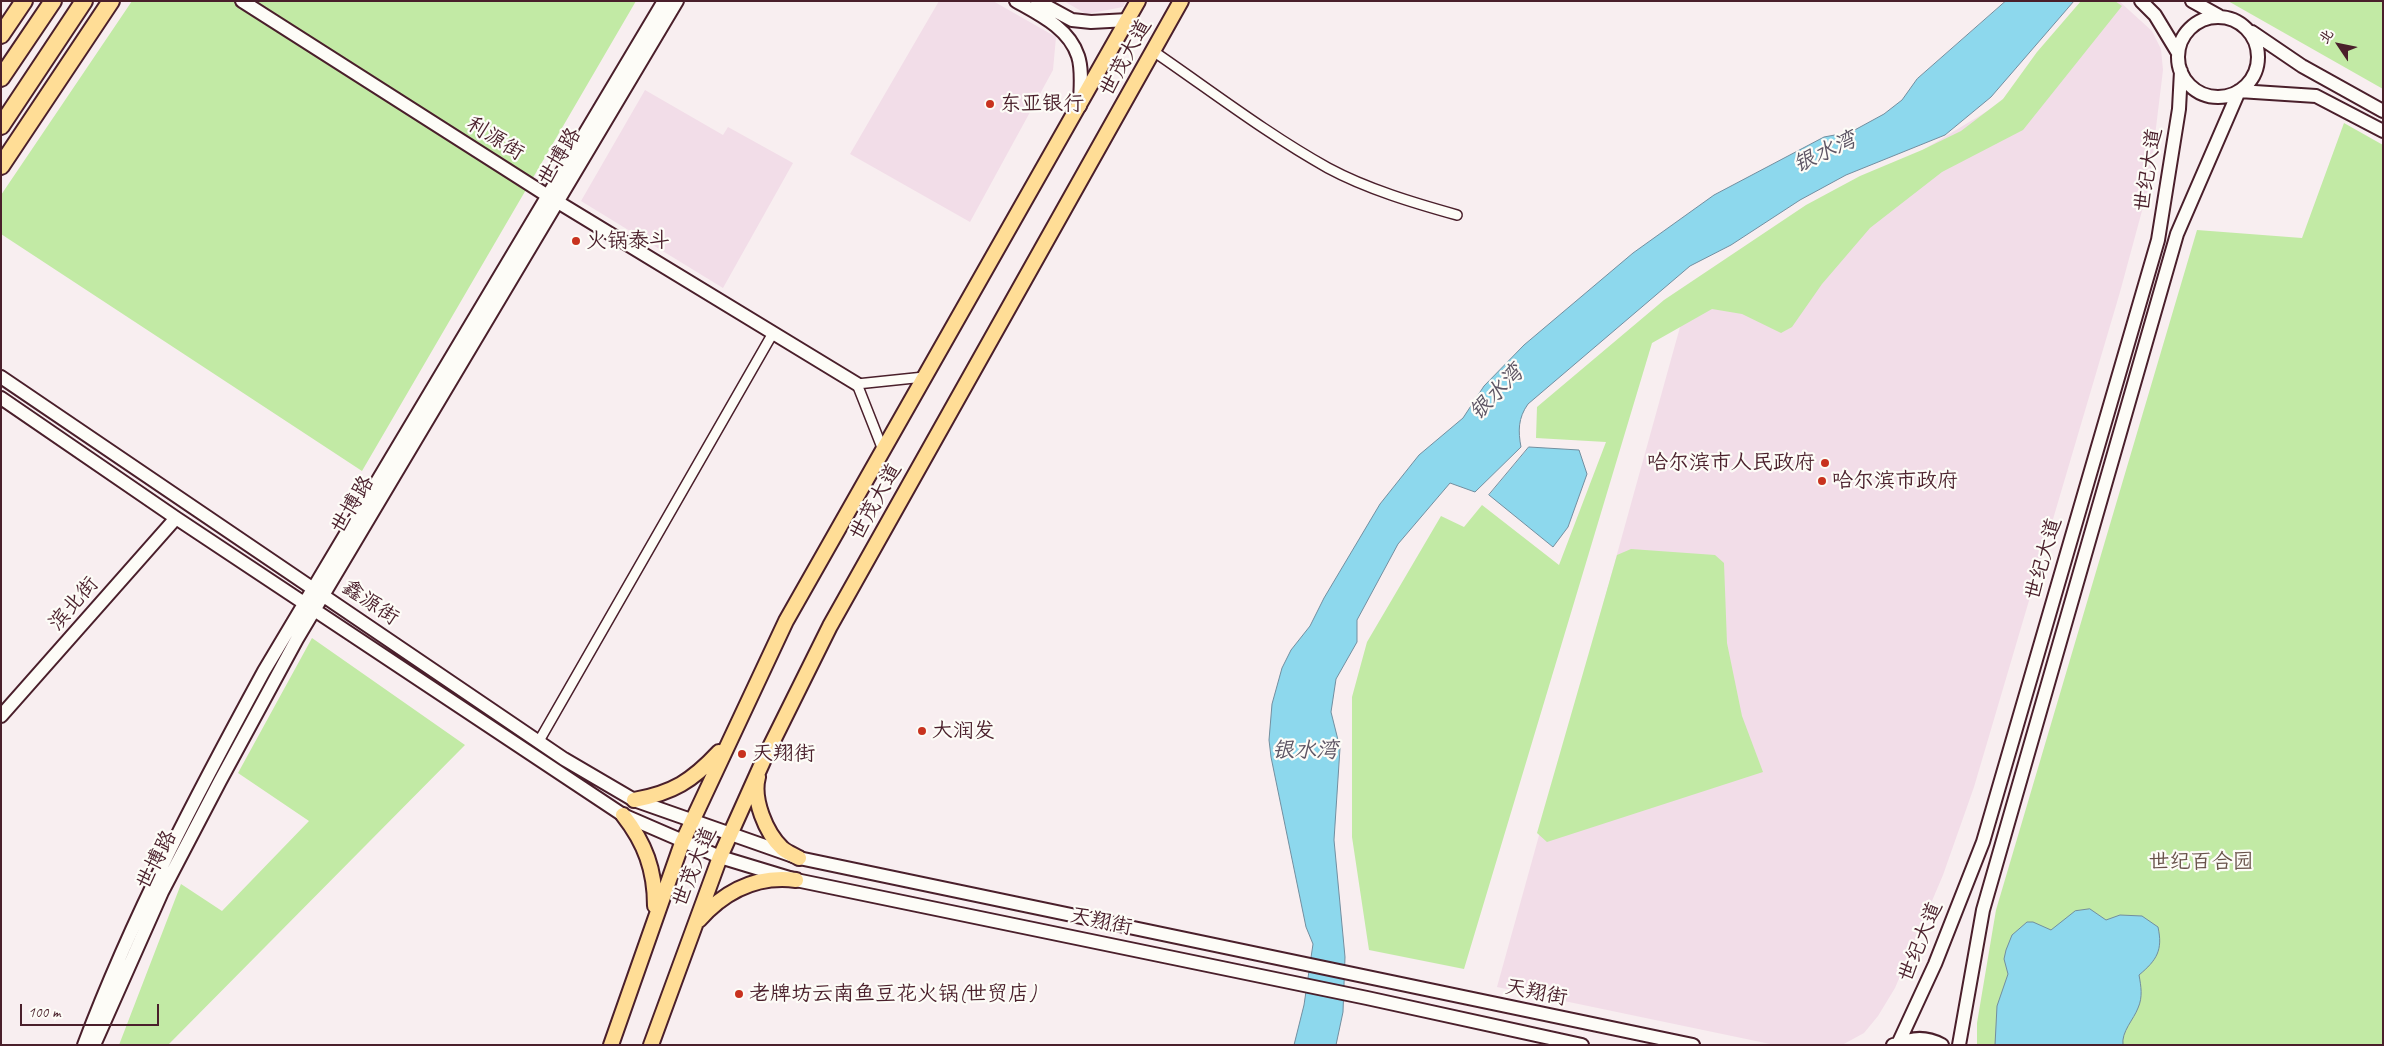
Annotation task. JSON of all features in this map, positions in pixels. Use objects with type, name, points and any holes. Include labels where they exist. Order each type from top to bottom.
[{"type":"highway","points":[[1,35],[24,1]]},
{"type":"highway","points":[[1,78],[53,1]]},
{"type":"highway","points":[[1,126],[84,1]]},
{"type":"highway","points":[[1,166],[111,1]]},
{"type":"main road","name":"利源街","points":[[242,1],[552,199],[857,384]]},
{"type":"main road","name":"世博路","points":[[94,1045],[162,892],[309,607],[552,199],[664,1]]},
{"type":"main road","name":"世博路","points":[[552,199],[677,1]]},
{"type":"main road","points":[[1016,1],[1053,23],[1075,49],[1080,68],[1080,106]]},
{"type":"main road","points":[[1036,1],[1072,20],[1091,22],[1128,20]]},
{"type":"main road","name":"世茂大道","points":[[611,1045],[682,842],[786,621],[1138,1]]},
{"type":"main road","name":"世茂大道","points":[[651,1045],[686,945],[720,857],[764,759],[830,626],[1181,1]]},
{"type":"main road","points":[[2141,1],[2156,15],[2178,53],[2181,71],[2191,86],[2205,95],[2217,97],[2239,91],[2316,96],[2383,131]]},
{"type":"main road","points":[[2192,1],[2219,16],[2235,20],[2302,66],[2383,110]]},
{"type":"main road","points":[[2178,53],[2186,33],[2195,24],[2207,18],[2219,16]]},
{"type":"main road","points":[[2239,91],[2255,74],[2258,62],[2258,50],[2248,29]]},
{"type":"main road","name":"世纪大道","points":[[1896,1044],[1935,964],[1983,842],[2158,240],[2179,109],[2181,71]]},
{"type":"main road","name":"世纪大道","points":[[1959,1045],[1983,910],[2177,234],[2239,91]]},
{"type":"main road","name":"鑫源街","points":[[1,378],[606,785],[634,800],[730,835]]},
{"type":"main road","name":"鑫源街","points":[[1,398],[176,518],[623,815],[720,857]]},
{"type":"main road","name":"滨北街","points":[[1,716],[176,518]]},
{"type":"main road","name":"世博路","points":[[84,1045],[135,925],[186,819],[264,671],[309,607]]},
{"type":"main road","points":[[634,800],[652,797],[684,783],[698,774],[728,742]]},
{"type":"main road","points":[[764,759],[757,782],[758,804],[766,823],[782,848],[799,858]]},
{"type":"main road","points":[[623,815],[639,836],[652,869],[655,888],[655,918]]},
{"type":"main road","name":"天翔街","points":[[730,835],[799,858],[1305,962],[1372,978],[1693,1045]]},
{"type":"main road","name":"天翔街","points":[[720,857],[796,880],[1367,998],[1582,1045]]},
{"type":"main road","points":[[686,945],[697,923],[726,894],[766,879],[796,880]]},
{"type":"main road","points":[[1896,1044],[1923,1038],[1942,1045]]},
{"type":"street","points":[[1153,51],[1290,144],[1329,168],[1423,206],[1457,215]]},
{"type":"street","points":[[538,741],[773,333]]},
{"type":"street","points":[[883,450],[857,384],[924,377]]},
{"type":"shaded area","points":[[939,1],[993,1],[1056,37],[1053,70],[970,222],[850,154]]},
{"type":"shaded area","points":[[1064,1],[1126,1],[1123,7],[1086,14]]},
{"type":"shaded area","name":"哈尔滨市人民政府","points":[[2083,1],[2119,1],[2152,31],[2161,49],[2163,70],[2149,185],[2120,292],[1974,787],[1943,875],[1895,988],[1878,1016],[1864,1033],[1842,1045],[1775,1045],[1497,987],[1690,291],[1999,104]]},
{"type":"shaded area","points":[[645,90],[723,135],[728,127],[793,163],[723,288],[581,201]]},
{"type":"green space","points":[[132,1],[636,1],[362,471],[1,234],[1,195]]},
{"type":"green space","points":[[2081,1],[2115,1],[2122,6],[2023,130],[1942,172],[1870,228],[1822,284],[1792,327],[1781,333],[1742,314],[1712,309],[1652,343],[1464,969],[1369,950],[1352,837],[1352,697],[1367,642],[1441,516],[1464,527],[1482,505],[1559,565],[1606,442],[1536,438],[1537,407],[1664,300],[1806,205],[1860,176],[1961,131],[2003,99],[2037,52]]},
{"type":"green space","points":[[2228,1],[2383,1],[2383,89]]},
{"type":"green space","name":"世纪百合园","points":[[2344,123],[2383,145],[2383,1045],[1977,1045],[1977,1023],[1996,910],[2197,230],[2302,238]]},
{"type":"green space","points":[[1631,549],[1715,555],[1724,563],[1727,643],[1742,716],[1763,772],[1547,842],[1537,833],[1617,555]]},
{"type":"green space","points":[[312,638],[465,745],[168,1045],[119,1045],[181,884],[222,911],[309,821],[238,773]]},
{"type":"water","name":"银水湾","points":[[2006,1],[2074,1],[1991,97],[1945,135],[1846,175],[1800,200],[1731,245],[1690,266],[1528,404],[1522,414],[1520,425],[1521,447],[1475,492],[1450,483],[1398,544],[1357,620],[1357,642],[1336,679],[1331,712],[1340,748],[1334,840],[1345,957],[1343,1012],[1336,1045],[1294,1045],[1304,1005],[1313,944],[1306,927],[1271,757],[1269,740],[1272,704],[1282,668],[1291,650],[1310,626],[1324,598],[1380,504],[1419,455],[1463,418],[1484,386],[1524,345],[1633,253],[1714,195],[1824,137],[1851,132],[1884,114],[1902,100],[1917,79]]},
{"type":"water","points":[[1529,447],[1579,450],[1587,474],[1568,527],[1553,547],[1489,495]]},
{"type":"water","points":[[2090,909],[2106,920],[2120,915],[2142,916],[2158,927],[2159,948],[2154,959],[2139,975],[2141,1000],[2124,1035],[2123,1045],[1995,1045],[1997,1006],[2008,974],[2004,959],[2012,935],[2027,922],[2033,922],[2051,930],[2075,911]]},
{"type":"place","name":"东亚银行","points":[[990,104]]},
{"type":"place","name":"火锅泰斗","points":[[576,241]]},
{"type":"place","name":"哈尔滨市人民政府","points":[[1825,463]]},
{"type":"place","name":"哈尔滨市政府","points":[[1822,481]]},
{"type":"place","name":"大润发","points":[[922,731]]},
{"type":"place","name":"天翔街","points":[[742,754]]},
{"type":"place","name":"老牌坊云南鱼豆花火锅(世贸店)","points":[[739,994]]}]
